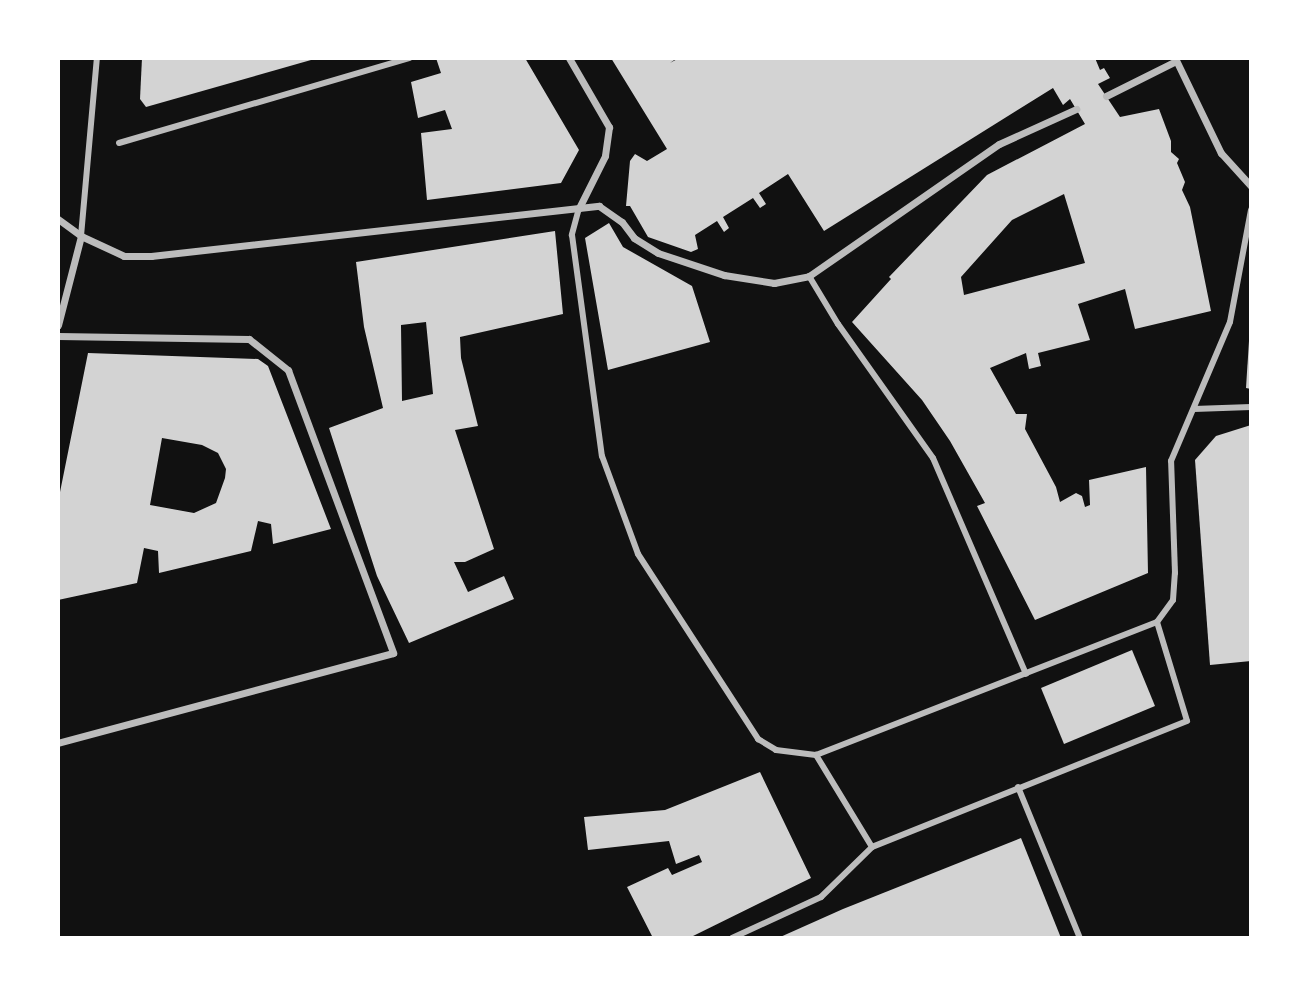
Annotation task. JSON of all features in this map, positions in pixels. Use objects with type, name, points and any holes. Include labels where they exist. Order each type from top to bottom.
[{"type":"street","points":[[58,325],[81,236],[97,58]]},
{"type":"street","points":[[119,143],[411,58]]},
{"type":"street","points":[[569,58],[609,127],[606,156],[579,208],[572,235],[603,456],[638,554],[758,739],[776,750],[816,755],[1157,622],[1173,600],[1171,461],[1230,322],[1251,210]]},
{"type":"street","points":[[1106,96],[1175,59],[1221,153],[1251,186]]},
{"type":"street","points":[[58,219],[81,236],[124,257],[599,206],[622,222],[634,238],[658,253],[692,266],[774,283],[809,276],[999,144],[1076,109]]},
{"type":"street","points":[[809,276],[838,324],[933,458],[1026,674]]},
{"type":"street","points":[[58,336],[249,339],[288,370],[393,653],[58,743]]},
{"type":"street","points":[[1194,409],[1251,407]]},
{"type":"street","points":[[732,938],[821,897],[872,846],[1187,721],[1157,622]]},
{"type":"street","points":[[816,755],[872,846]]},
{"type":"street","points":[[1018,787],[1080,938]]},
{"type":"building","points":[[142,58],[318,58],[146,107],[140,99]]},
{"type":"building","points":[[436,58],[525,58],[579,150],[561,183],[427,200],[421,133],[452,129],[445,110],[418,118],[411,82],[441,73]]},
{"type":"building","points":[[611,58],[677,58],[670,63],[679,58],[1095,58],[1100,70],[1104,68],[1110,78],[1098,84],[1120,117],[1159,109],[1171,141],[1171,152],[1179,159],[1177,163],[1185,182],[1182,190],[1190,207],[1211,311],[1135,329],[1125,289],[1078,304],[1090,340],[1038,353],[1041,366],[1029,369],[1026,353],[990,368],[1016,414],[1027,414],[1025,429],[1056,487],[1060,502],[1076,493],[1082,496],[1085,507],[1090,505],[1089,480],[1146,467],[1148,573],[1035,620],[977,506],[985,503],[950,441],[922,400],[852,322],[891,279],[889,277],[987,175],[1085,124],[1070,99],[1063,105],[1053,88],[824,231],[788,174],[759,193],[766,204],[760,208],[753,198],[723,217],[729,228],[724,232],[717,221],[695,235],[698,249],[691,252],[648,237],[630,206],[626,206],[630,161],[635,154],[647,161],[667,149]],"holes":[[[1064,194],[1085,263],[964,295],[961,277],[1012,220]]]},
{"type":"building","points":[[609,223],[623,247],[692,286],[710,342],[608,370],[585,238]]},
{"type":"building","points":[[555,231],[563,314],[460,337],[461,358],[478,426],[455,430],[494,549],[465,562],[454,562],[468,592],[504,576],[514,599],[409,643],[377,576],[329,428],[383,408],[364,327],[356,262]],"holes":[[[426,322],[433,394],[402,401],[401,325]]]},
{"type":"building","points":[[1251,341],[1251,389],[1246,388]]},
{"type":"building","points":[[88,353],[258,359],[268,366],[331,529],[273,544],[271,524],[258,521],[251,551],[159,573],[158,551],[144,548],[137,583],[58,600],[58,502]],"holes":[[[162,438],[202,445],[218,453],[226,469],[216,503],[194,513],[150,505]]]},
{"type":"building","points":[[1251,425],[1251,661],[1210,665],[1195,460],[1216,436]]},
{"type":"building","points":[[1132,650],[1155,706],[1064,744],[1041,688]]},
{"type":"building","points":[[760,772],[811,878],[689,938],[653,938],[627,887],[668,868],[672,875],[702,862],[699,855],[676,864],[669,841],[588,850],[584,817],[665,810]]},
{"type":"building","points":[[1021,838],[1061,938],[778,938],[843,909]]}]
